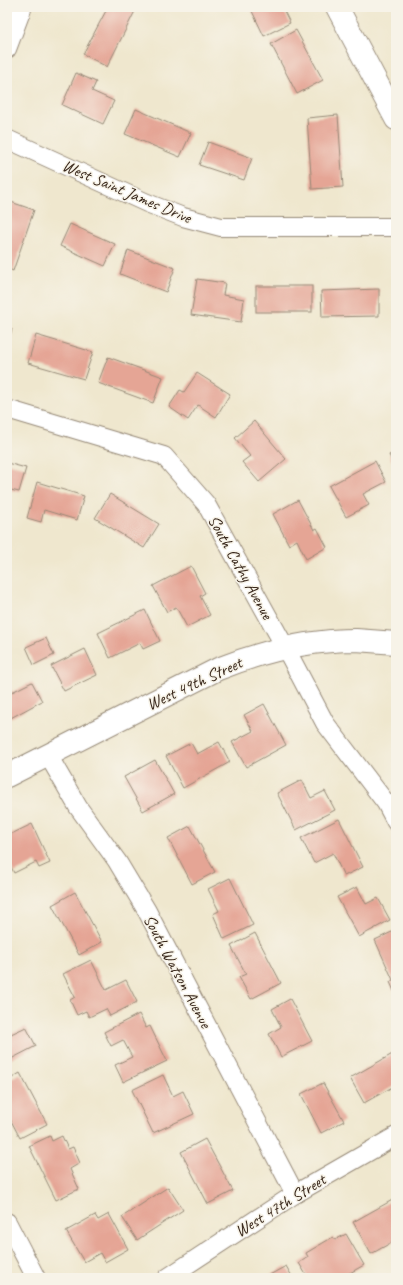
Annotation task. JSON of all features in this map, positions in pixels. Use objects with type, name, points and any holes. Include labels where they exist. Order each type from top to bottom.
[{"type":"street","points":[[337,7],[395,113]]},
{"type":"street","points":[[7,49],[22,9]]},
{"type":"street","name":"West Saint James Drive","points":[[7,139],[147,203],[183,217],[221,227],[396,227]]},
{"type":"street","name":"South Cathy Avenue","points":[[7,409],[164,456],[206,504],[325,723],[386,803],[396,822]]},
{"type":"street","name":"West 49th Street","points":[[7,776],[218,669],[246,658],[285,647],[314,642],[356,640],[396,643]]},
{"type":"street","name":"South Watson Avenue","points":[[48,755],[78,807],[117,861],[147,911],[296,1194]]},
{"type":"street","name":"West 47th Street","points":[[167,1278],[296,1194],[396,1136]]},
{"type":"street","points":[[7,1222],[36,1278]]},
{"type":"building","points":[[108,7],[133,7],[136,9],[107,67],[83,54]]},
{"type":"building","points":[[250,7],[282,7],[290,23],[264,36]]},
{"type":"building","points":[[296,30],[323,80],[297,94],[271,44]]},
{"type":"building","points":[[76,73],[96,82],[92,91],[114,101],[103,124],[62,105]]},
{"type":"building","points":[[136,109],[191,133],[180,157],[125,134]]},
{"type":"building","points":[[338,115],[343,187],[312,189],[307,118]]},
{"type":"building","points":[[208,142],[252,158],[244,180],[199,165]]},
{"type":"building","points":[[8,201],[34,210],[13,271],[7,268]]},
{"type":"building","points":[[70,224],[115,244],[105,266],[60,246]]},
{"type":"building","points":[[128,250],[175,268],[166,292],[120,274]]},
{"type":"building","points":[[197,279],[225,283],[223,295],[244,299],[241,322],[191,315]]},
{"type":"building","points":[[256,286],[312,286],[312,312],[256,312]]},
{"type":"building","points":[[379,289],[379,316],[322,317],[321,291]]},
{"type":"building","points":[[7,327],[12,329],[7,346]]},
{"type":"building","points":[[36,335],[93,352],[84,379],[28,363]]},
{"type":"building","points":[[108,357],[163,377],[153,403],[98,383]]},
{"type":"building","points":[[197,373],[230,394],[216,417],[198,405],[188,420],[169,407],[180,390],[184,392]]},
{"type":"building","points":[[254,421],[286,459],[259,482],[242,462],[250,456],[235,438]]},
{"type":"building","points":[[396,452],[396,468],[389,455]]},
{"type":"building","points":[[375,461],[386,482],[363,494],[369,505],[346,517],[329,486]]},
{"type":"building","points":[[7,463],[26,468],[19,492],[7,489]]},
{"type":"building","points":[[37,482],[84,496],[77,520],[44,510],[41,522],[27,518]]},
{"type":"building","points":[[110,494],[159,524],[144,548],[95,518]]},
{"type":"building","points":[[298,500],[314,530],[317,528],[327,547],[306,559],[297,540],[289,545],[273,514]]},
{"type":"building","points":[[191,566],[205,593],[200,596],[210,615],[187,627],[176,607],[167,612],[153,586]]},
{"type":"building","points":[[145,610],[160,641],[143,649],[140,643],[110,658],[98,633]]},
{"type":"building","points":[[46,638],[54,655],[34,665],[26,647]]},
{"type":"building","points":[[85,649],[97,675],[64,691],[51,666]]},
{"type":"building","points":[[32,682],[42,701],[7,720],[7,683],[12,692]]},
{"type":"building","points":[[264,704],[286,745],[246,767],[232,742],[253,731],[244,715]]},
{"type":"building","points":[[219,742],[230,762],[183,788],[166,756],[191,743],[197,754]]},
{"type":"building","points":[[155,760],[174,794],[143,811],[124,777]]},
{"type":"building","points":[[302,780],[311,798],[325,791],[335,810],[296,830],[277,793]]},
{"type":"building","points":[[339,819],[363,867],[344,876],[333,853],[314,863],[301,838]]},
{"type":"building","points":[[32,824],[50,863],[39,868],[36,862],[14,873],[7,859],[7,836]]},
{"type":"building","points":[[190,826],[215,872],[192,884],[168,838]]},
{"type":"building","points":[[230,878],[253,925],[224,939],[213,914],[219,911],[208,889]]},
{"type":"building","points":[[357,887],[366,904],[378,898],[390,920],[359,937],[337,897]]},
{"type":"building","points":[[75,892],[102,942],[79,955],[52,905]]},
{"type":"building","points":[[396,930],[396,990],[394,991],[390,982],[393,980],[375,940]]},
{"type":"building","points":[[255,933],[281,983],[251,999],[239,977],[246,974],[231,946]]},
{"type":"building","points":[[91,960],[106,990],[126,980],[137,1002],[110,1016],[106,1009],[89,1017],[86,1011],[77,1015],[70,1000],[75,997],[63,974]]},
{"type":"building","points":[[290,999],[312,1041],[281,1057],[269,1034],[281,1027],[272,1009]]},
{"type":"building","points":[[139,1014],[146,1028],[150,1026],[167,1061],[123,1082],[115,1065],[132,1057],[123,1040],[111,1046],[104,1032]]},
{"type":"building","points":[[7,1026],[11,1034],[26,1027],[36,1046],[7,1061]]},
{"type":"building","points":[[396,1052],[396,1085],[364,1103],[350,1078]]},
{"type":"building","points":[[20,1073],[47,1124],[20,1138],[7,1113],[7,1081]]},
{"type":"building","points":[[163,1075],[173,1096],[183,1091],[194,1114],[153,1133],[132,1090]]},
{"type":"building","points":[[323,1083],[344,1121],[321,1133],[301,1094]]},
{"type":"building","points":[[50,1136],[52,1141],[62,1136],[68,1149],[73,1147],[80,1163],[70,1169],[79,1189],[56,1200],[29,1146]]},
{"type":"building","points":[[205,1139],[233,1191],[208,1204],[181,1152]]},
{"type":"building","points":[[168,1187],[183,1210],[137,1240],[122,1217]]},
{"type":"building","points":[[396,1198],[396,1240],[371,1254],[353,1222]]},
{"type":"building","points":[[109,1214],[128,1249],[105,1262],[100,1253],[84,1262],[66,1231],[95,1215],[98,1220]]},
{"type":"building","points":[[346,1234],[364,1265],[341,1278],[308,1278],[299,1263],[308,1257],[306,1253],[333,1237],[335,1240]]},
{"type":"building","points":[[286,1266],[293,1278],[264,1278]]}]
